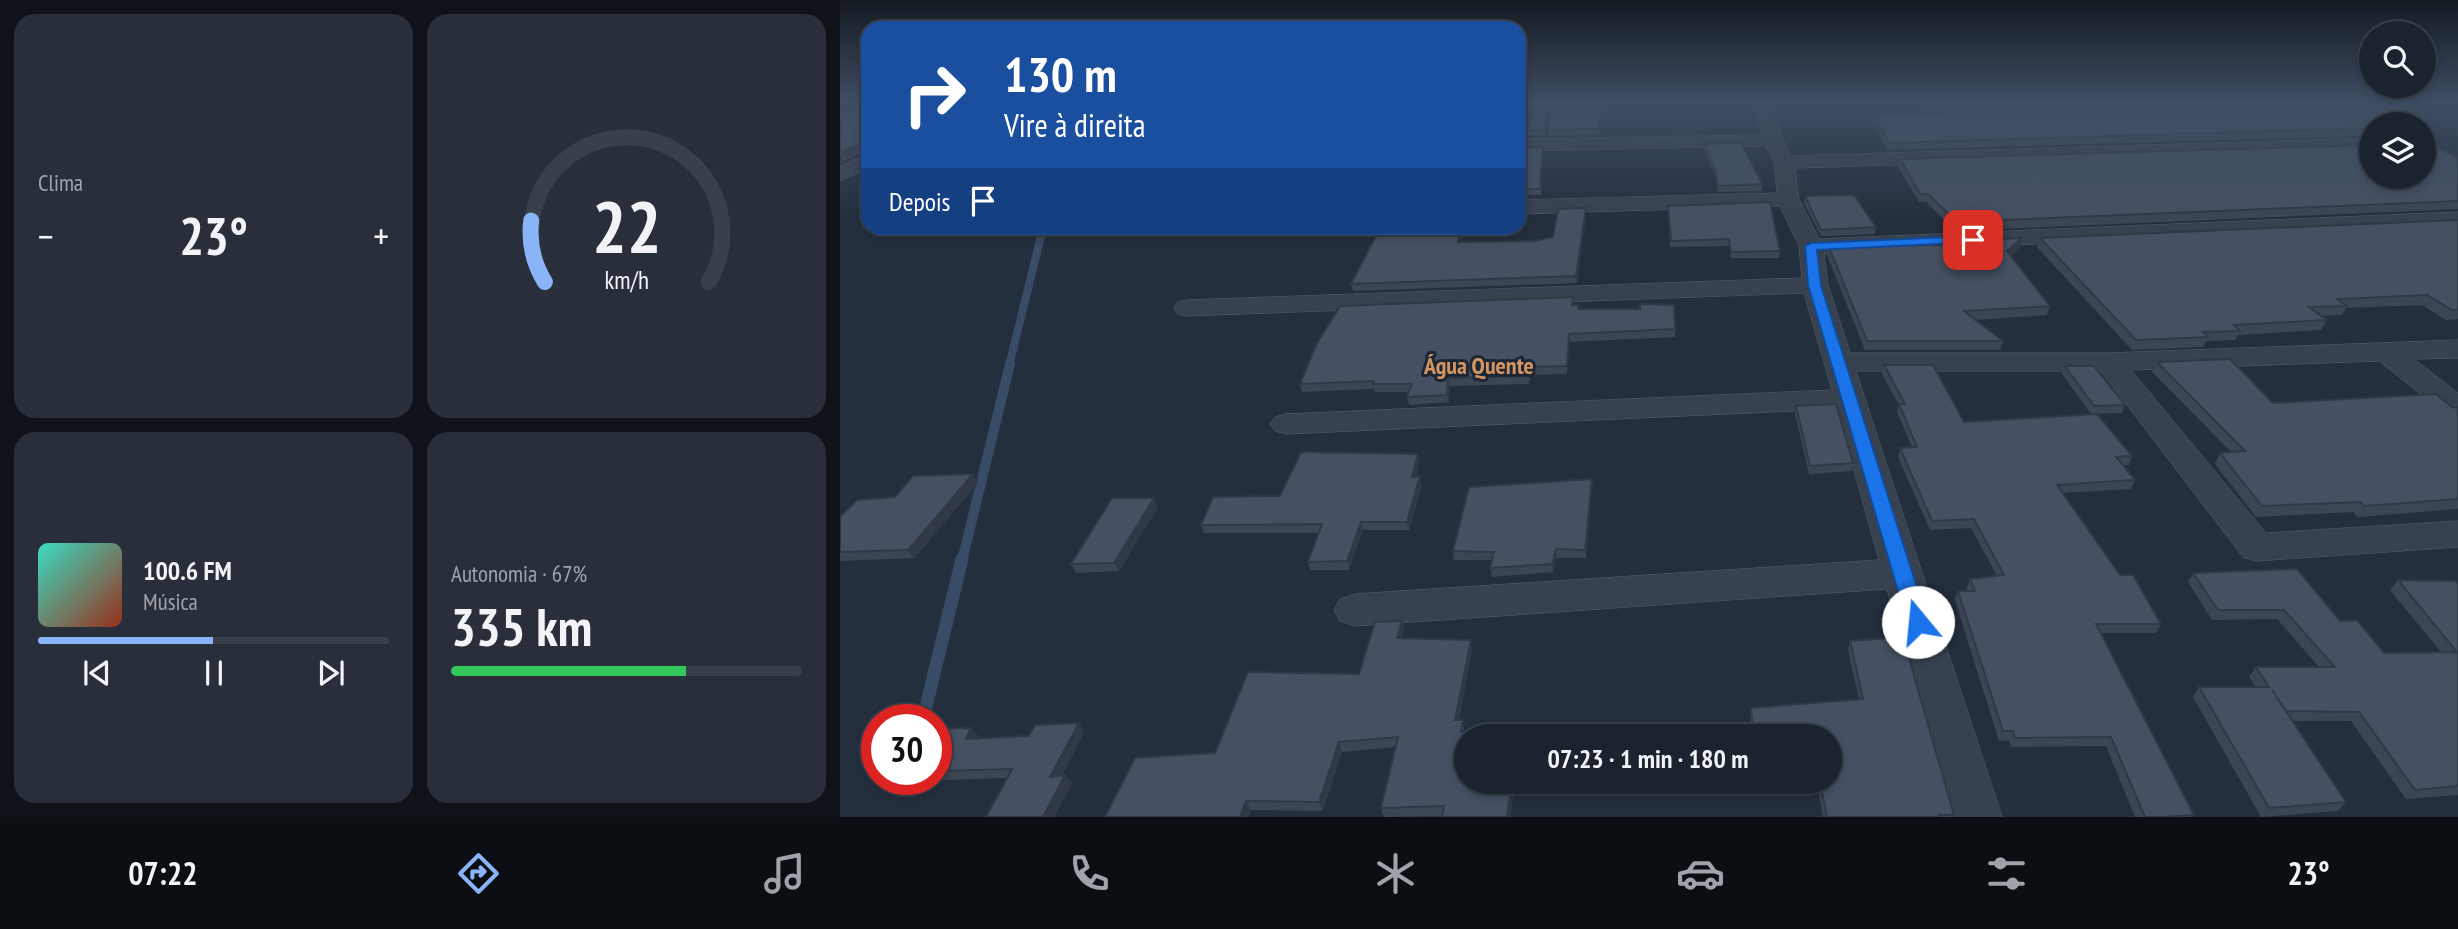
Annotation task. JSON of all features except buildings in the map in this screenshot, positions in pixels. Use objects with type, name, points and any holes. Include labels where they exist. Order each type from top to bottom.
[{"type":"street","points":[[1774,141],[1788,199],[1811,246],[1815,285],[1978,817]]},
{"type":"street","points":[[1526,145],[1778,151],[2359,144]]},
{"type":"street","points":[[840,176],[861,164]]},
{"type":"street","points":[[1526,207],[1788,199]]},
{"type":"street","points":[[1811,246],[2458,219]]},
{"type":"street","points":[[1187,308],[1815,285]]},
{"type":"street","points":[[1839,362],[2109,362],[2458,349]]},
{"type":"street","points":[[2386,352],[2458,408]]},
{"type":"street","points":[[2109,362],[2256,547],[2458,534]]},
{"type":"street","points":[[1286,424],[1850,400]]},
{"type":"street","points":[[1355,610],[1903,573]]},
{"type":"waterway","points":[[1009,366],[1041,235]]},
{"type":"waterway","points":[[962,561],[1010,364]]},
{"type":"waterway","points":[[927,704],[962,559]]},
{"type":"district","name":"Água Quente","points":[[1479,366]]},
{"type":"route","points":[[1918,622],[1815,285],[1811,246],[1973,240]]}]
